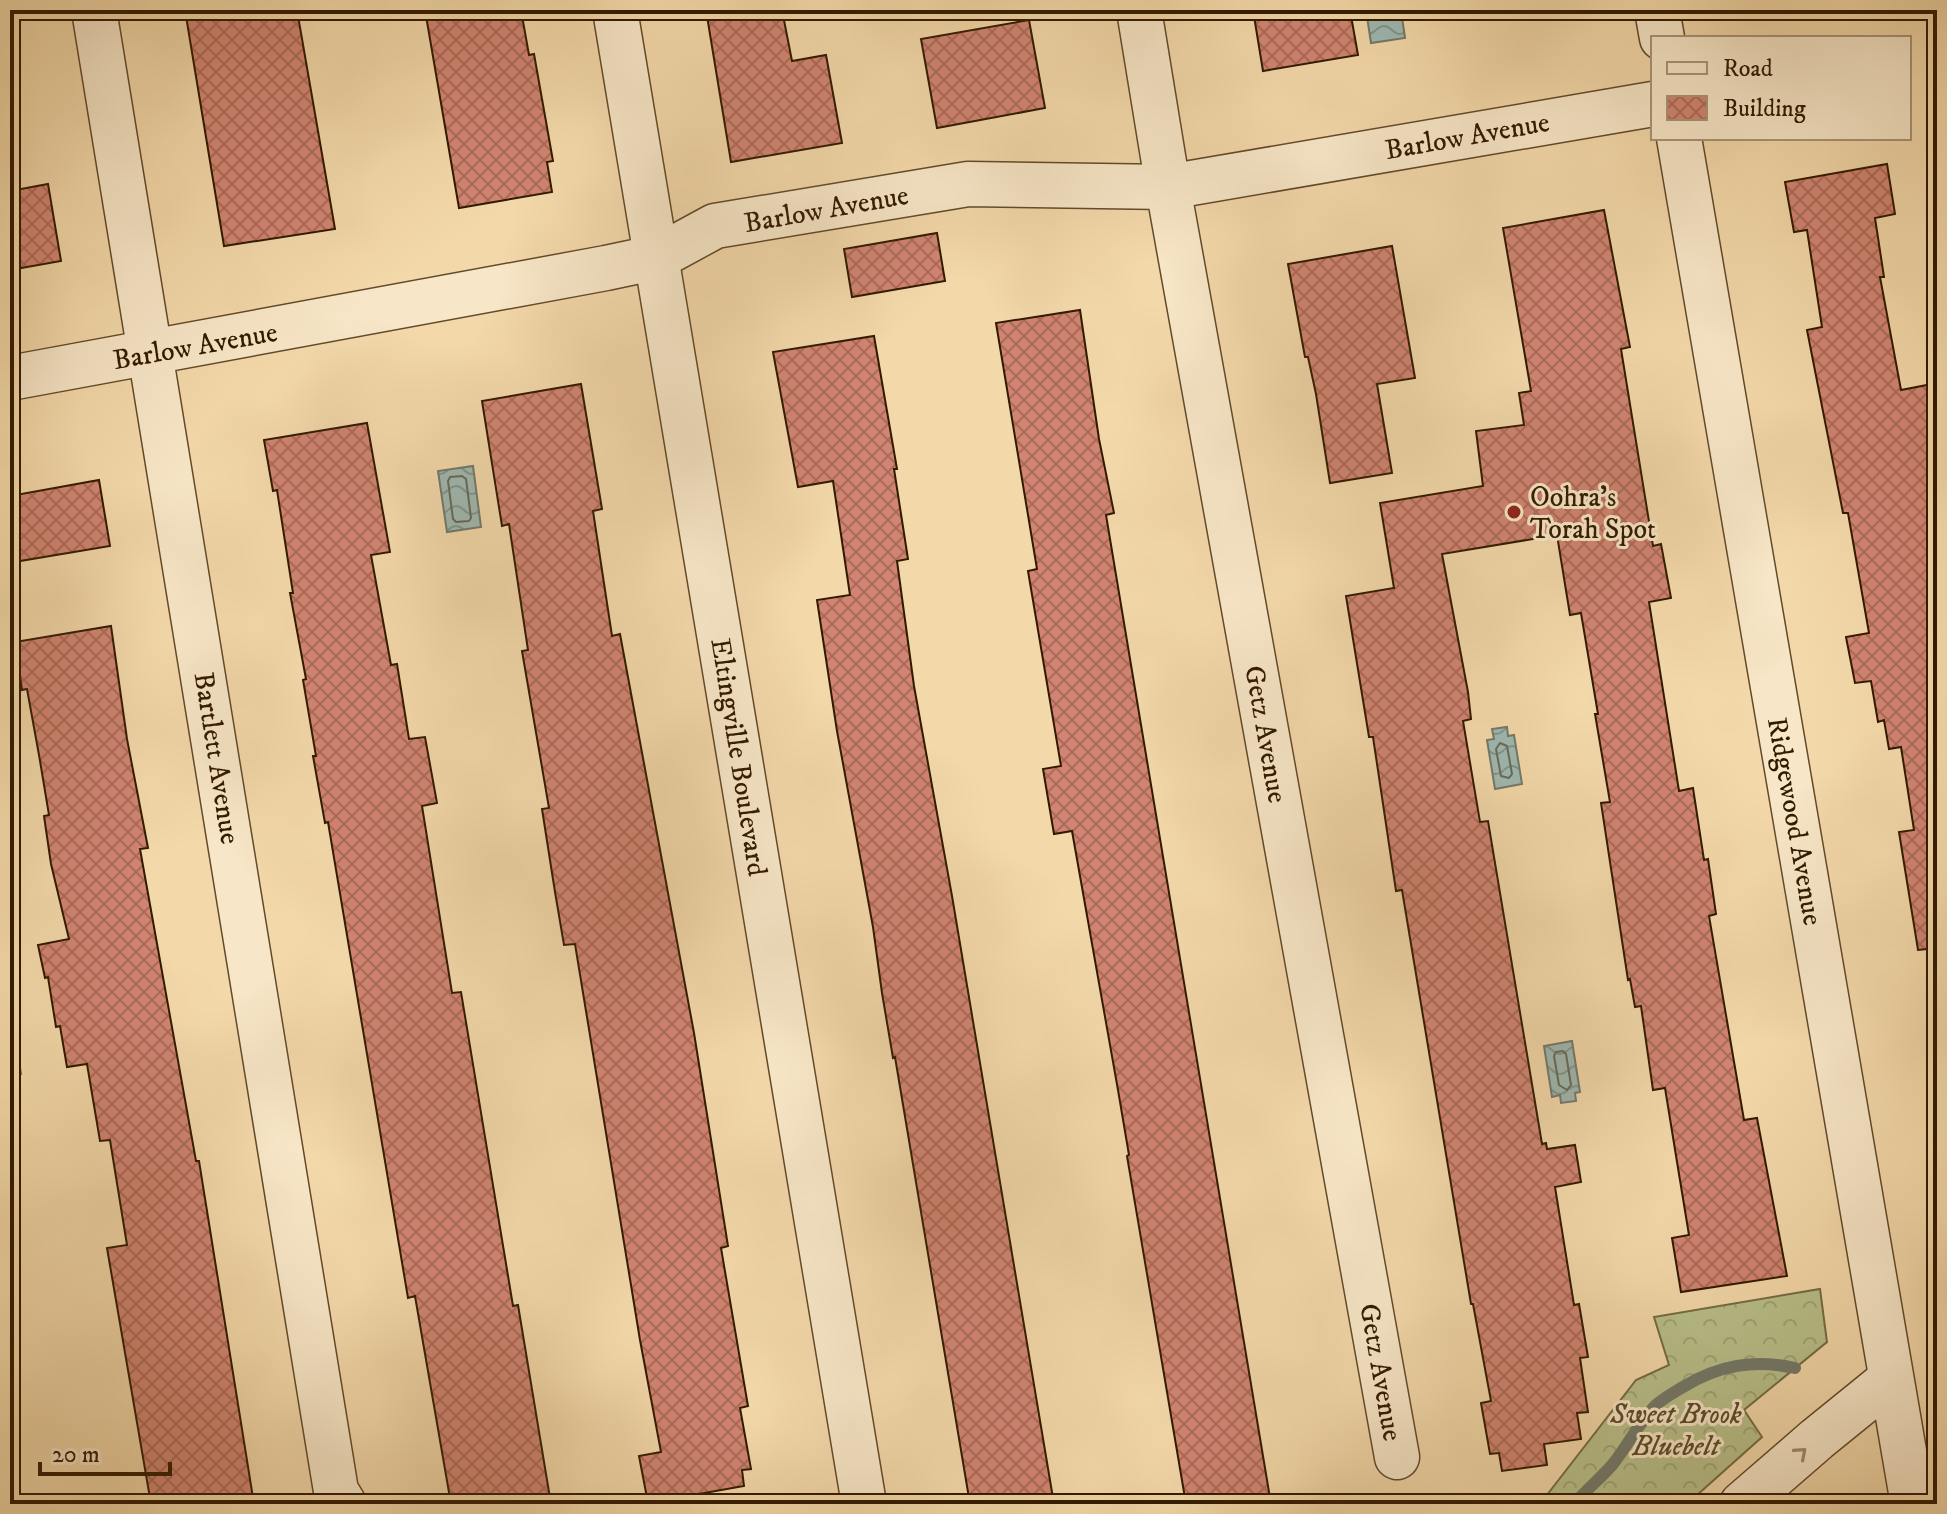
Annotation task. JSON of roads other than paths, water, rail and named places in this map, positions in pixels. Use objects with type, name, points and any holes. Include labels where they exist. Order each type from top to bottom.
[{"type":"street","name":"Bartlett Avenue","points":[[94,10],[336,1491],[344,1504]]},
{"type":"street","name":"Eltingville Boulevard","points":[[615,10],[864,1504]]},
{"type":"street","name":"Getz Avenue","points":[[1139,10],[1168,187],[1397,1457]]},
{"type":"street","points":[[1657,10],[1662,36]]},
{"type":"street","name":"Barlow Avenue","points":[[10,378],[152,354],[658,257],[715,226],[968,184],[1168,187],[1651,104]]},
{"type":"street","name":"Ridgewood Avenue","points":[[1679,140],[1913,1504]]},
{"type":"street","points":[[1742,1504],[1891,1379]]},
{"type":"water","points":[[1366,10],[1401,10],[1405,38],[1371,43]]},
{"type":"water","points":[[473,466],[481,527],[447,532],[438,471]]},
{"type":"water","points":[[1507,727],[1508,736],[1514,735],[1522,784],[1495,789],[1487,740],[1494,739],[1492,729]]},
{"type":"water","points":[[1572,1041],[1580,1092],[1575,1093],[1576,1101],[1561,1103],[1560,1095],[1552,1097],[1544,1046]]},
{"type":"waterway","points":[[1574,1504],[1613,1464],[1653,1408],[1671,1394],[1710,1373],[1737,1366],[1765,1364],[1795,1368]]},
{"type":"place","name":"Oohra's Torah Spot","points":[[1514,512]]},
{"type":"park label","name":"Sweet Brook Bluebelt","points":[[1676,1429]]}]
